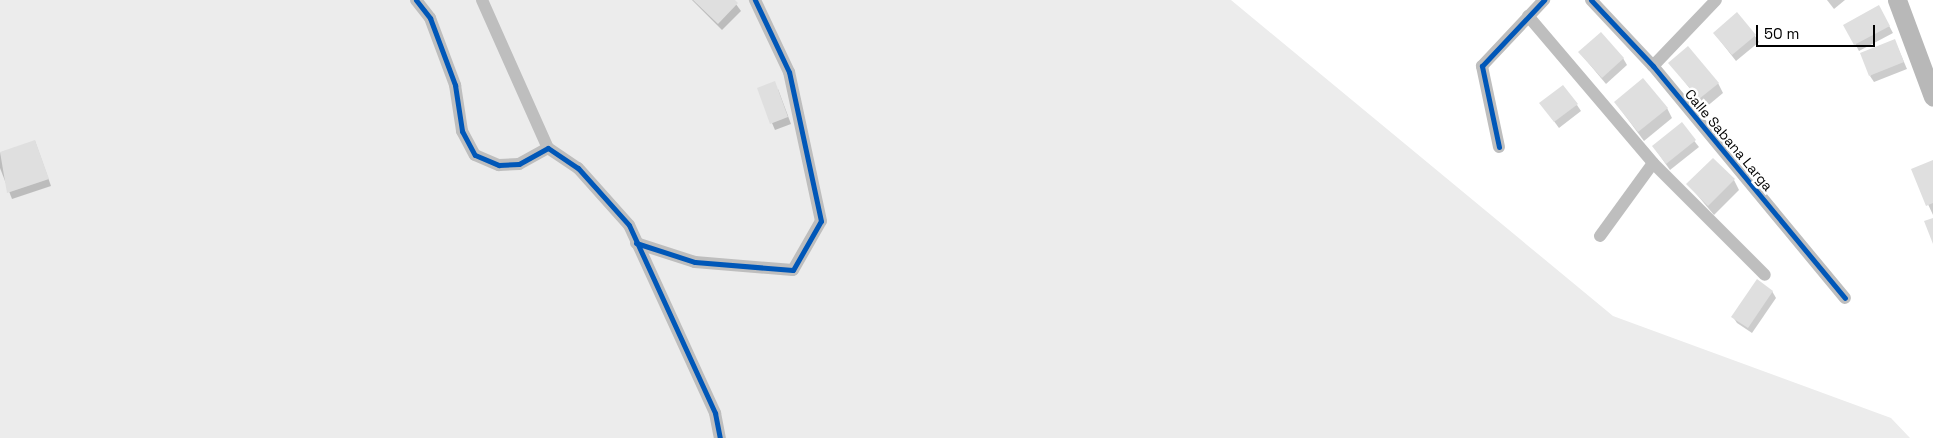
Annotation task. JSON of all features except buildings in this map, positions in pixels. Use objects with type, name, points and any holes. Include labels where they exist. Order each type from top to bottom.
[{"type":"street","points":[[482,0],[548,148],[578,168],[629,225],[715,413],[720,438]]},
{"type":"street","points":[[636,243],[695,262],[793,270],[821,222],[789,72],[755,0]]},
{"type":"street","points":[[1499,148],[1482,66],[1544,0]]},
{"type":"street","name":"Calle Sabana Larga","points":[[1592,0],[1653,66],[1845,298]]},
{"type":"street","points":[[1653,66],[1716,0]]},
{"type":"street","points":[[1897,0],[1933,98]]},
{"type":"street","points":[[422,2],[455,84],[462,131],[476,155],[499,165],[512,164],[548,148]]},
{"type":"street","points":[[1528,16],[1653,163],[1765,275]]},
{"type":"street","points":[[1600,236],[1653,163]]},
{"type":"shaded area","points":[[0,0],[1231,0],[1613,316],[1891,418],[1910,438],[0,438]]},
{"type":"cycle path","points":[[416,0],[430,18],[455,85],[462,131],[475,155],[499,165],[519,164],[548,148],[578,168],[629,225],[715,413],[720,438]]},
{"type":"cycle path","points":[[636,243],[695,262],[793,270],[821,221],[789,72],[755,0]]},
{"type":"cycle path","points":[[1499,147],[1482,66],[1544,0]]},
{"type":"cycle path","points":[[1591,0],[1653,66],[1845,298]]}]
